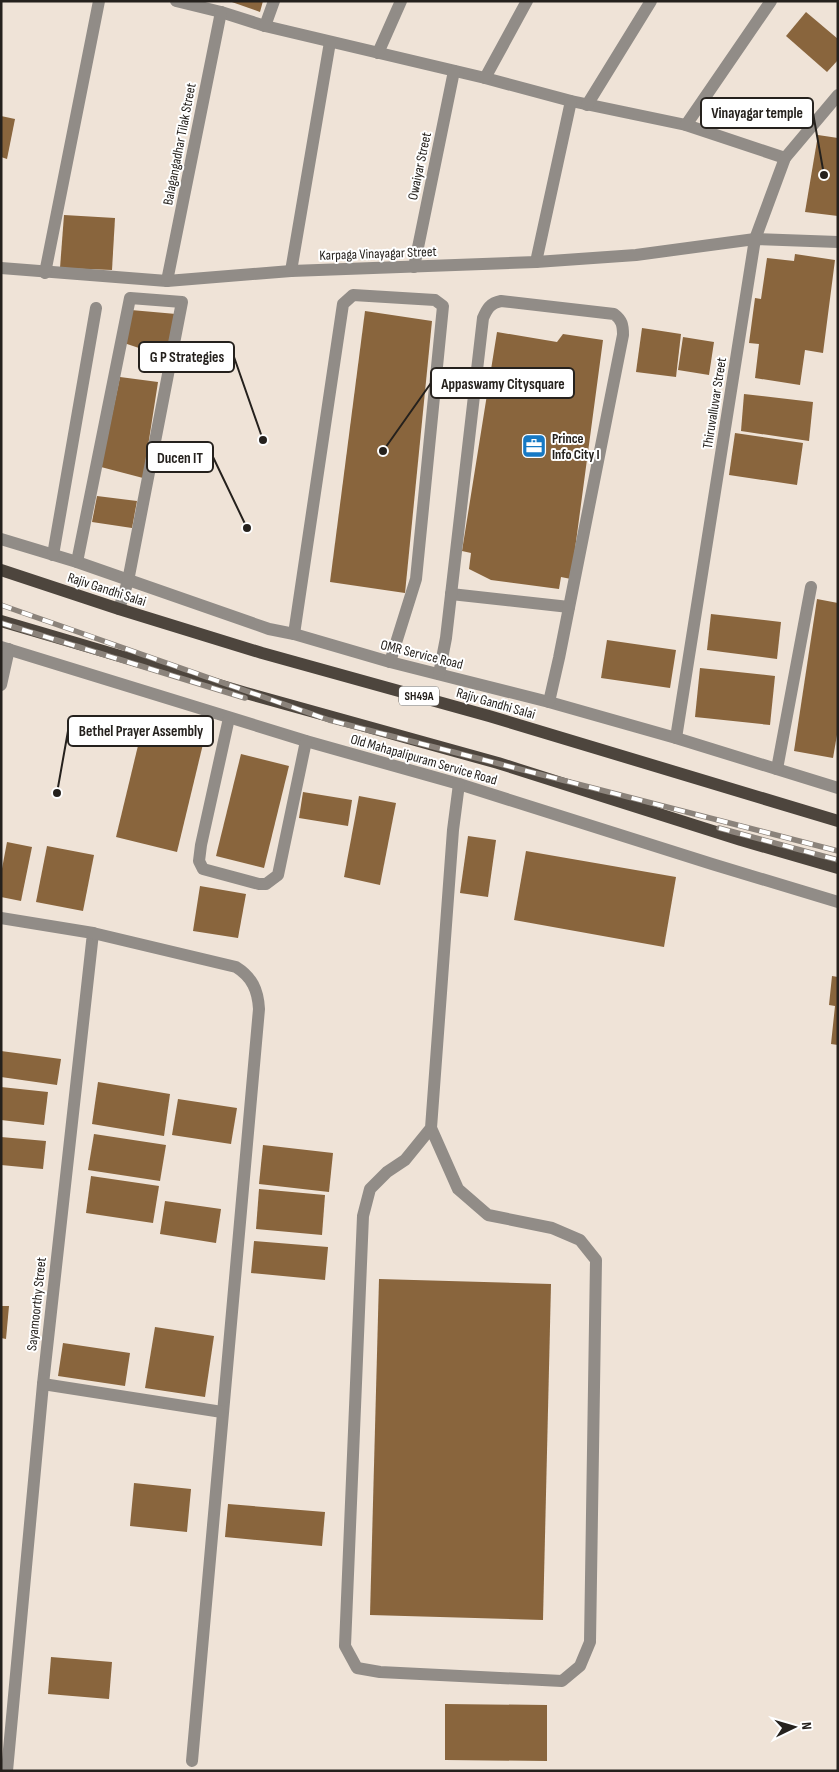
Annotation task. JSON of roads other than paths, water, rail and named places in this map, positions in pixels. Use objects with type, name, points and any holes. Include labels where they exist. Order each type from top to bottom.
[{"type":"main road","name":"Rajiv Gandhi Salai","points":[[1,570],[262,653],[489,716],[838,821]]},
{"type":"main road","points":[[1,621],[498,763],[741,840],[838,868]]},
{"type":"street","points":[[45,273],[99,1]]},
{"type":"street","points":[[176,1],[221,12],[265,26],[485,78],[587,105],[686,125],[784,158]]},
{"type":"street","points":[[265,26],[274,1]]},
{"type":"street","points":[[378,53],[401,1]]},
{"type":"street","points":[[485,78],[527,1]]},
{"type":"street","points":[[587,105],[651,1]]},
{"type":"street","points":[[686,125],[771,1]]},
{"type":"street","name":"Balagangadhar Tilak Street","points":[[167,281],[221,12]]},
{"type":"street","points":[[291,271],[330,42]]},
{"type":"street","name":"Owaiyar Street","points":[[414,267],[454,71]]},
{"type":"street","name":"Thiruvalluvar Street","points":[[676,738],[755,239],[784,158],[838,95]]},
{"type":"street","points":[[536,262],[571,101]]},
{"type":"street","name":"Karpaga Vinayagar Street","points":[[1,268],[45,273],[167,281],[291,271],[536,262],[636,255],[755,239],[838,242]]},
{"type":"street","points":[[294,634],[343,304],[353,295],[435,300],[443,306],[416,579],[390,662]]},
{"type":"street","points":[[78,562],[130,298],[182,302],[128,581],[119,609]]},
{"type":"street","points":[[439,674],[446,638],[483,318],[487,309],[494,302],[500,301],[614,314],[620,318],[623,325],[623,335],[549,702]]},
{"type":"street","points":[[53,555],[96,308]]},
{"type":"street","name":"OMR Service Road","points":[[1,539],[78,562],[269,629],[549,702],[676,738],[838,788]]},
{"type":"street","points":[[777,769],[811,588]]},
{"type":"street","points":[[451,594],[569,607]]},
{"type":"street","points":[[1,685],[5,648]]},
{"type":"street","name":"Old Mahapalipuram Service Road","points":[[5,648],[306,741],[459,784],[838,902]]},
{"type":"street","points":[[230,718],[201,845],[199,861],[203,869],[259,884],[266,884],[278,875],[306,741]]},
{"type":"street","points":[[431,1128],[405,1160],[387,1172],[370,1189],[362,1216],[345,1646],[357,1668],[380,1672],[562,1681],[580,1666],[590,1642],[596,1260],[580,1240],[552,1228],[488,1215],[458,1189],[431,1128],[453,830],[459,784]]},
{"type":"street","points":[[1,918],[92,933],[236,967],[250,979],[258,997],[192,1761]]},
{"type":"street","name":"Sayamoorthy Street","points":[[7,1771],[42,1384],[92,933]]},
{"type":"street","points":[[42,1384],[222,1412]]},
{"type":"railway","points":[[1,605],[329,720],[838,851]]},
{"type":"railway","points":[[1,623],[245,698]]},
{"type":"railway","points":[[719,828],[838,860]]},
{"type":"place","name":"Vinayagar temple","points":[[824,175]]},
{"type":"place","name":"G P Strategies","points":[[263,440]]},
{"type":"place","name":"Prince Info City I","points":[[534,446]]},
{"type":"place","name":"Appaswamy Citysquare","points":[[383,451]]},
{"type":"place","name":"Ducen IT","points":[[247,528]]},
{"type":"place","name":"Bethel Prayer Assembly","points":[[57,793]]}]
